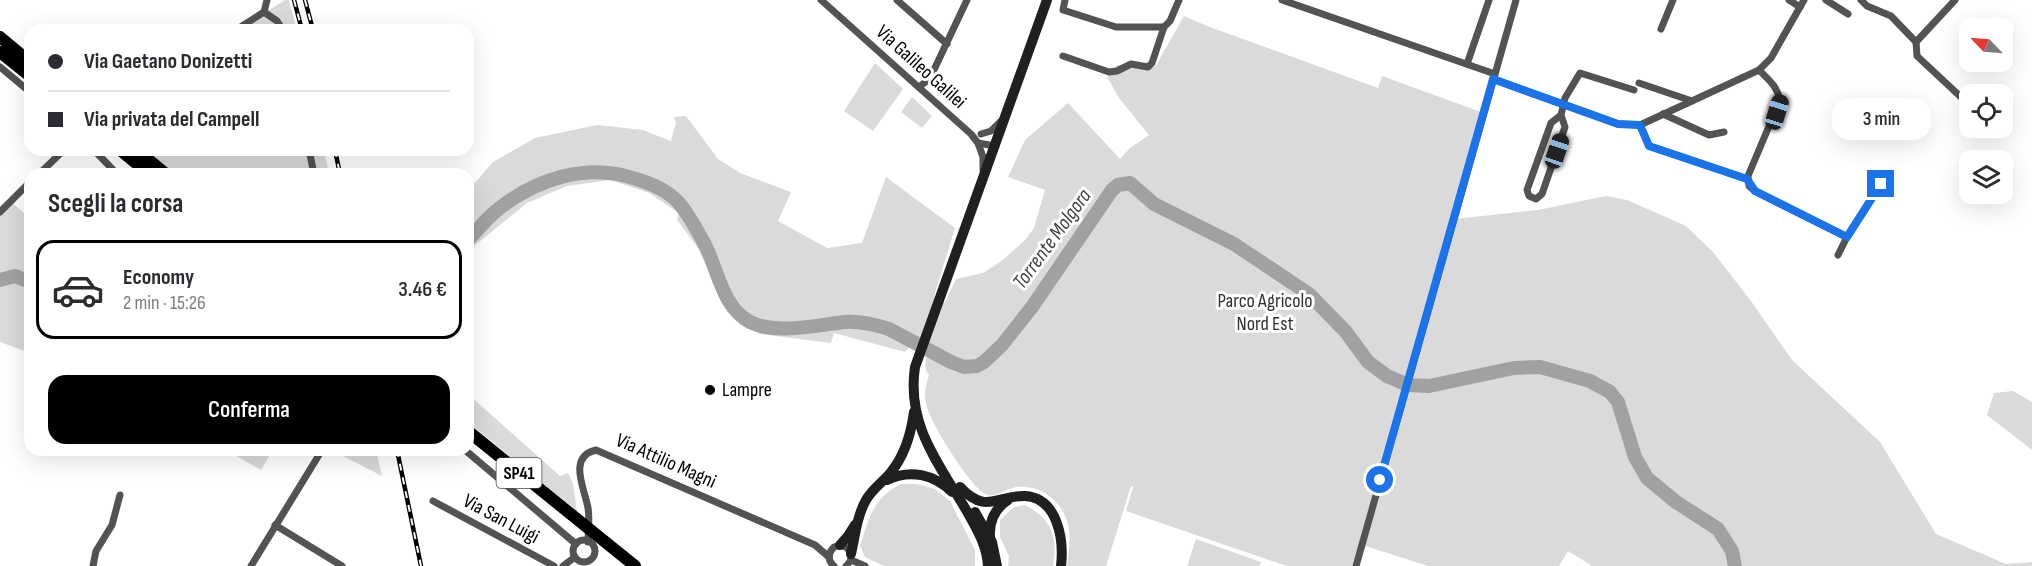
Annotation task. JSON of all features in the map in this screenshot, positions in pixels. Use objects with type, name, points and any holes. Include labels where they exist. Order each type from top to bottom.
[{"type":"main road","points":[[837,546],[848,536],[869,495],[895,467],[905,448],[912,428],[915,367],[1047,0]]},
{"type":"main road","points":[[0,37],[24,57]]},
{"type":"main road","points":[[0,52],[24,71]]},
{"type":"main road","points":[[127,156],[142,168]]},
{"type":"main road","points":[[144,156],[159,168]]},
{"type":"main road","points":[[915,367],[917,393],[922,414],[933,440],[990,545],[997,566]]},
{"type":"main road","points":[[914,407],[927,444],[990,545]]},
{"type":"main road","name":"SP41","points":[[474,436],[635,566]]},
{"type":"main road","points":[[881,483],[902,474],[921,475],[945,485],[962,502]]},
{"type":"main road","points":[[960,487],[969,496],[983,502],[995,502],[1020,496],[1030,497],[1043,503],[1050,510],[1061,541],[1062,566]]},
{"type":"main road","points":[[988,566],[990,524],[999,506],[1009,499]]},
{"type":"main road","points":[[849,560],[860,514]]},
{"type":"street","points":[[245,24],[264,12],[267,0]]},
{"type":"street","name":"Via Galileo Galilei","points":[[821,0],[972,134],[983,157],[984,177]]},
{"type":"street","points":[[897,0],[947,44]]},
{"type":"street","points":[[919,87],[932,74],[967,0]]},
{"type":"street","points":[[1065,0],[1063,10],[1116,27],[1164,27]]},
{"type":"street","points":[[1063,56],[1108,72],[1117,71],[1131,64],[1148,67],[1152,63],[1164,27],[1170,21],[1179,0]]},
{"type":"street","points":[[1282,0],[1304,4],[1467,64],[1618,124],[1640,125],[1759,70],[1771,58],[1804,0]]},
{"type":"street","points":[[1467,64],[1490,0]]},
{"type":"street","points":[[1356,566],[1516,0]]},
{"type":"street","points":[[1661,29],[1674,0]]},
{"type":"street","points":[[1789,0],[1800,7]]},
{"type":"street","points":[[1826,0],[1848,14]]},
{"type":"street","points":[[1861,0],[1867,6],[1891,16],[1916,42],[1917,56],[1959,95]]},
{"type":"street","points":[[1916,42],[1955,0]]},
{"type":"street","points":[[264,12],[279,24]]},
{"type":"street","points":[[0,67],[24,87]]},
{"type":"street","points":[[1747,179],[1780,100],[1773,83],[1759,70]]},
{"type":"street","points":[[1561,115],[1551,123],[1527,190],[1529,196],[1536,199],[1542,194],[1565,127],[1561,115],[1563,104],[1580,73],[1634,90]]},
{"type":"street","points":[[1639,83],[1692,101]]},
{"type":"street","points":[[1663,114],[1709,135],[1724,132]]},
{"type":"street","points":[[981,134],[992,131],[1006,116]]},
{"type":"street","points":[[1640,125],[1649,146],[1747,179],[1755,191],[1847,237]]},
{"type":"street","name":"Via Galileo Galilei","points":[[972,134],[981,134]]},
{"type":"street","points":[[981,134],[995,146]]},
{"type":"street","points":[[978,143],[995,146]]},
{"type":"street","points":[[1543,146],[1557,151]]},
{"type":"street","points":[[45,168],[58,156]]},
{"type":"street","points":[[100,156],[111,168]]},
{"type":"street","points":[[1838,255],[1881,184]]},
{"type":"street","points":[[0,212],[24,188]]},
{"type":"street","name":"Via Attilio Magni","points":[[588,542],[588,509],[579,466],[585,455],[596,450],[815,545],[829,557]]},
{"type":"street","points":[[251,566],[318,456]]},
{"type":"street","points":[[472,456],[576,544]]},
{"type":"street","points":[[93,566],[96,551],[112,525],[120,495]]},
{"type":"street","name":"Via San Luigi","points":[[433,501],[554,566]]},
{"type":"street","points":[[275,525],[342,566]]},
{"type":"street","points":[[582,541],[588,542],[594,547],[593,557],[583,562],[575,556],[573,550],[576,544],[582,541]]},
{"type":"street","name":"Via Attilio Magni","points":[[815,545],[837,546]]},
{"type":"street","points":[[834,566],[829,557],[830,551],[837,546],[847,548],[849,560],[865,566]]},
{"type":"street","points":[[563,566],[575,556]]},
{"type":"green space","points":[[285,0],[289,0],[295,24],[246,24]]},
{"type":"green space","name":"Parco Agricolo Nord Est","points":[[1184,16],[1378,88],[1382,76],[1481,112],[1455,219],[1538,210],[1606,196],[1627,200],[1686,226],[1713,252],[1792,360],[1880,442],[1936,534],[2006,564],[2032,562],[2032,566],[1592,566],[1568,551],[1559,566],[1428,566],[1359,544],[1352,566],[1287,566],[1126,511],[1133,487],[1131,486],[1106,566],[1067,566],[1069,530],[1063,512],[1052,498],[1037,489],[1028,487],[1014,487],[995,495],[988,495],[973,483],[954,457],[937,430],[925,401],[929,375],[926,370],[928,352],[914,342],[905,352],[834,333],[831,343],[760,334],[728,312],[698,248],[677,220],[679,213],[649,193],[610,180],[567,186],[527,203],[474,246],[474,184],[493,162],[535,138],[597,125],[643,130],[673,142],[671,140],[676,123],[674,117],[686,116],[718,159],[740,173],[791,192],[778,221],[827,248],[862,243],[886,177],[955,228],[934,296],[945,302],[956,279],[983,273],[1003,260],[1025,240],[1034,228],[1045,190],[1008,177],[1025,140],[1068,103],[1120,159],[1130,148],[1149,135],[1119,98],[1107,77],[1117,65],[1155,67]]},
{"type":"green space","points":[[875,63],[903,89],[873,131],[844,111]]},
{"type":"green space","points":[[912,97],[932,116],[922,128],[901,112]]},
{"type":"green space","points":[[147,156],[325,156],[328,168],[162,168]]},
{"type":"green space","points":[[10,201],[24,213],[24,351],[0,342],[0,208]]},
{"type":"green space","points":[[2013,391],[2032,402],[2032,450],[1987,415],[1994,393]]},
{"type":"green space","points":[[474,399],[560,476],[568,473],[573,484],[577,511],[474,427]]},
{"type":"green space","points":[[236,456],[269,456],[261,470]]},
{"type":"green space","points":[[343,456],[377,456],[382,476]]},
{"type":"green space","points":[[901,484],[917,484],[935,489],[950,501],[975,550],[975,566],[884,566],[865,557],[860,546],[873,510],[884,496]]},
{"type":"green space","points":[[1025,505],[1041,516],[1051,530],[1055,546],[1053,566],[1008,566],[1009,556],[1000,537],[1000,520],[1014,507]]},
{"type":"green space","points":[[1196,539],[1261,562],[1260,566],[1187,566]]},
{"type":"waterway","name":"Torrente Molgora","points":[[474,233],[496,211],[511,200],[545,182],[580,173],[618,174],[653,185],[679,203],[703,241],[726,297],[740,315],[750,322],[760,326],[784,329],[845,322],[867,324],[889,329],[964,367],[977,366],[984,362],[1002,345],[1032,307],[1112,190],[1118,185],[1130,183],[1154,204],[1234,244],[1309,294],[1346,332],[1368,362],[1387,376],[1408,385],[1429,386],[1514,368],[1540,367],[1590,381],[1610,392],[1618,402],[1635,457],[1647,478],[1676,502],[1718,529],[1732,551],[1735,566]]},
{"type":"waterway","name":"Torrente Molgora","points":[[0,280],[15,276],[24,280]]},
{"type":"railway","points":[[294,0],[300,24]]},
{"type":"railway","points":[[305,0],[311,24]]},
{"type":"railway","points":[[336,156],[339,168]]},
{"type":"railway","points":[[398,456],[421,566]]},
{"type":"place","name":"Lampre","points":[[710,390]]},
{"type":"route","points":[[1380,480],[1493,79],[1618,124],[1640,125],[1649,146],[1747,179],[1749,186],[1755,191],[1847,237],[1881,184]]}]
